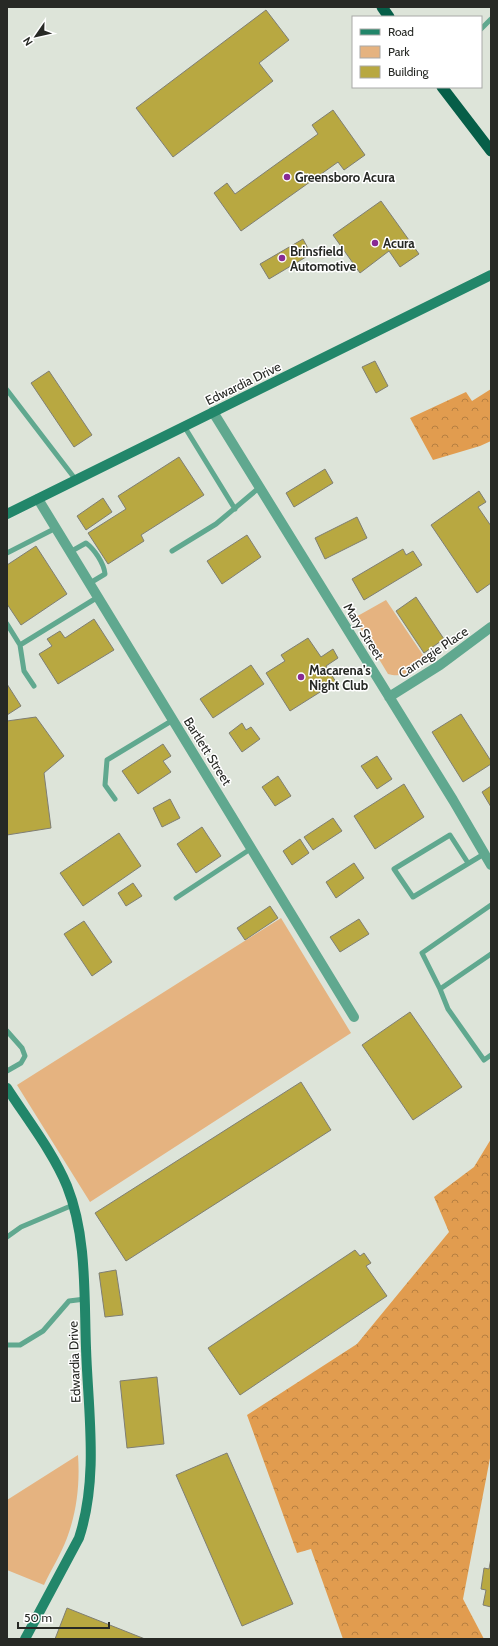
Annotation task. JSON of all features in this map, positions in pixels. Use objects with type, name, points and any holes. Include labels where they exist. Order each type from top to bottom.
[{"type":"highway","points":[[382,7],[388,16]]},
{"type":"highway","points":[[443,88],[491,151]]},
{"type":"main road","name":"Edwardia Drive","points":[[7,514],[491,276]]},
{"type":"main road","name":"Edwardia Drive","points":[[7,1088],[67,1186],[72,1205],[80,1242],[85,1299],[90,1452],[90,1491],[84,1522],[79,1538],[25,1639]]},
{"type":"street","name":"Mary Street","points":[[213,412],[491,865]]},
{"type":"street","name":"Bartlett Street","points":[[38,499],[354,1017]]},
{"type":"street","name":"Carnegie Place","points":[[389,697],[440,665],[491,627]]},
{"type":"lane","points":[[482,27],[491,19]]},
{"type":"lane","points":[[7,390],[76,480]]},
{"type":"lane","points":[[184,426],[235,509]]},
{"type":"lane","points":[[172,551],[216,524],[260,487]]},
{"type":"lane","points":[[7,553],[56,528]]},
{"type":"lane","points":[[70,552],[86,543],[91,547],[97,556],[104,570],[104,574],[90,583]]},
{"type":"lane","points":[[20,645],[98,596]]},
{"type":"lane","points":[[7,624],[20,645],[24,671],[34,686]]},
{"type":"lane","points":[[115,799],[105,785],[107,760],[173,720]]},
{"type":"lane","points":[[468,863],[450,835],[394,869],[413,897],[484,854]]},
{"type":"lane","points":[[176,898],[252,848]]},
{"type":"lane","points":[[491,905],[422,953],[448,1009],[484,1060],[491,1055]]},
{"type":"lane","points":[[440,989],[491,954]]},
{"type":"lane","points":[[7,1031],[22,1048],[25,1056],[21,1063],[7,1071]]},
{"type":"lane","points":[[7,1237],[21,1227],[72,1205]]},
{"type":"lane","points":[[7,1345],[20,1344],[43,1332],[69,1302],[85,1299]]},
{"type":"green space","points":[[491,389],[491,441],[480,446],[433,460],[410,418],[466,392],[472,401]]},
{"type":"green space","points":[[386,600],[427,661],[404,674],[388,674],[354,618]]},
{"type":"green space","points":[[281,918],[351,1033],[90,1202],[17,1085]]},
{"type":"green space","points":[[491,1139],[491,1453],[463,1599],[484,1639],[343,1639],[311,1549],[297,1553],[247,1415],[357,1344],[449,1232],[434,1197],[474,1167]]},
{"type":"green space","points":[[78,1455],[79,1476],[73,1518],[65,1544],[44,1585],[7,1570],[7,1500]]},
{"type":"building","points":[[266,10],[289,40],[259,63],[273,81],[173,157],[136,108]]},
{"type":"building","name":"Greensboro Acura","points":[[333,110],[365,155],[344,170],[338,162],[241,231],[214,193],[227,183],[235,194],[318,134],[312,125]]},
{"type":"building","name":"Acura","points":[[381,201],[419,254],[400,267],[389,251],[360,273],[333,235]]},
{"type":"building","points":[[303,239],[311,254],[269,279],[260,264]]},
{"type":"building","points":[[375,361],[388,386],[376,393],[362,367]]},
{"type":"building","points":[[49,371],[92,435],[74,447],[31,383]]},
{"type":"building","points":[[179,457],[204,495],[141,535],[144,541],[108,564],[88,533],[126,509],[118,496]]},
{"type":"building","points":[[325,469],[333,483],[294,507],[286,493]]},
{"type":"building","points":[[479,491],[486,502],[478,507],[491,526],[491,583],[477,593],[431,525]]},
{"type":"building","points":[[103,498],[112,512],[86,530],[77,516]]},
{"type":"building","points":[[357,517],[367,538],[325,559],[315,538]]},
{"type":"building","points":[[247,535],[261,557],[222,584],[207,561]]},
{"type":"building","points":[[36,546],[67,594],[21,625],[7,604],[7,565]]},
{"type":"building","points":[[403,549],[406,555],[413,551],[422,565],[364,600],[352,579]]},
{"type":"building","points":[[416,597],[444,639],[424,653],[396,611]]},
{"type":"building","points":[[94,619],[114,650],[58,684],[39,654],[52,646],[47,639],[60,631],[65,638]]},
{"type":"building","name":"Macarena’s Night Club","points":[[308,638],[321,657],[333,649],[338,658],[326,666],[336,682],[290,711],[266,673],[285,661],[281,655]]},
{"type":"building","points":[[251,665],[264,684],[213,718],[200,699]]},
{"type":"building","points":[[7,684],[21,706],[7,715]]},
{"type":"building","points":[[461,714],[491,761],[491,764],[463,782],[432,732]]},
{"type":"building","points":[[36,717],[64,756],[44,773],[51,828],[7,835],[7,721]]},
{"type":"building","points":[[242,723],[246,730],[251,727],[260,739],[242,752],[229,733]]},
{"type":"building","points":[[163,744],[171,756],[163,761],[171,772],[138,794],[122,771]]},
{"type":"building","points":[[377,756],[392,779],[377,789],[361,766]]},
{"type":"building","points":[[278,776],[291,796],[275,806],[262,787]]},
{"type":"building","points":[[404,784],[424,817],[375,849],[354,816]]},
{"type":"building","points":[[491,786],[491,807],[482,792]]},
{"type":"building","points":[[170,799],[180,818],[162,827],[153,808]]},
{"type":"building","points":[[333,818],[342,831],[313,850],[304,837]]},
{"type":"building","points":[[202,827],[221,856],[196,873],[177,844]]},
{"type":"building","points":[[119,833],[141,866],[83,906],[60,873]]},
{"type":"building","points":[[300,839],[309,853],[292,865],[283,851]]},
{"type":"building","points":[[354,863],[364,878],[336,898],[326,882]]},
{"type":"building","points":[[133,883],[142,896],[126,906],[118,893]]},
{"type":"building","points":[[270,906],[278,918],[245,940],[237,928]]},
{"type":"building","points":[[359,919],[369,934],[340,952],[330,937]]},
{"type":"building","points":[[84,921],[112,962],[92,976],[64,934]]},
{"type":"building","points":[[410,1012],[462,1087],[413,1120],[362,1045]]},
{"type":"building","points":[[301,1082],[331,1130],[126,1261],[95,1213]]},
{"type":"building","points":[[355,1250],[360,1256],[364,1253],[371,1263],[366,1266],[387,1296],[240,1395],[208,1348]]},
{"type":"building","points":[[116,1270],[123,1315],[105,1317],[99,1273]]},
{"type":"building","points":[[157,1377],[164,1444],[127,1448],[120,1381]]},
{"type":"building","points":[[227,1453],[293,1604],[242,1626],[176,1475]]},
{"type":"building","points":[[491,1558],[491,1607],[483,1605],[486,1590],[481,1589],[484,1568],[489,1569]]},
{"type":"building","points":[[67,1608],[145,1639],[55,1639]]},
{"type":"place","name":"Greensboro Acura","points":[[287,177]]},
{"type":"place","name":"Acura","points":[[375,243]]},
{"type":"place","name":"Brinsfield Automotive","points":[[282,258]]},
{"type":"place","name":"Macarena’s Night Club","points":[[301,677]]}]
